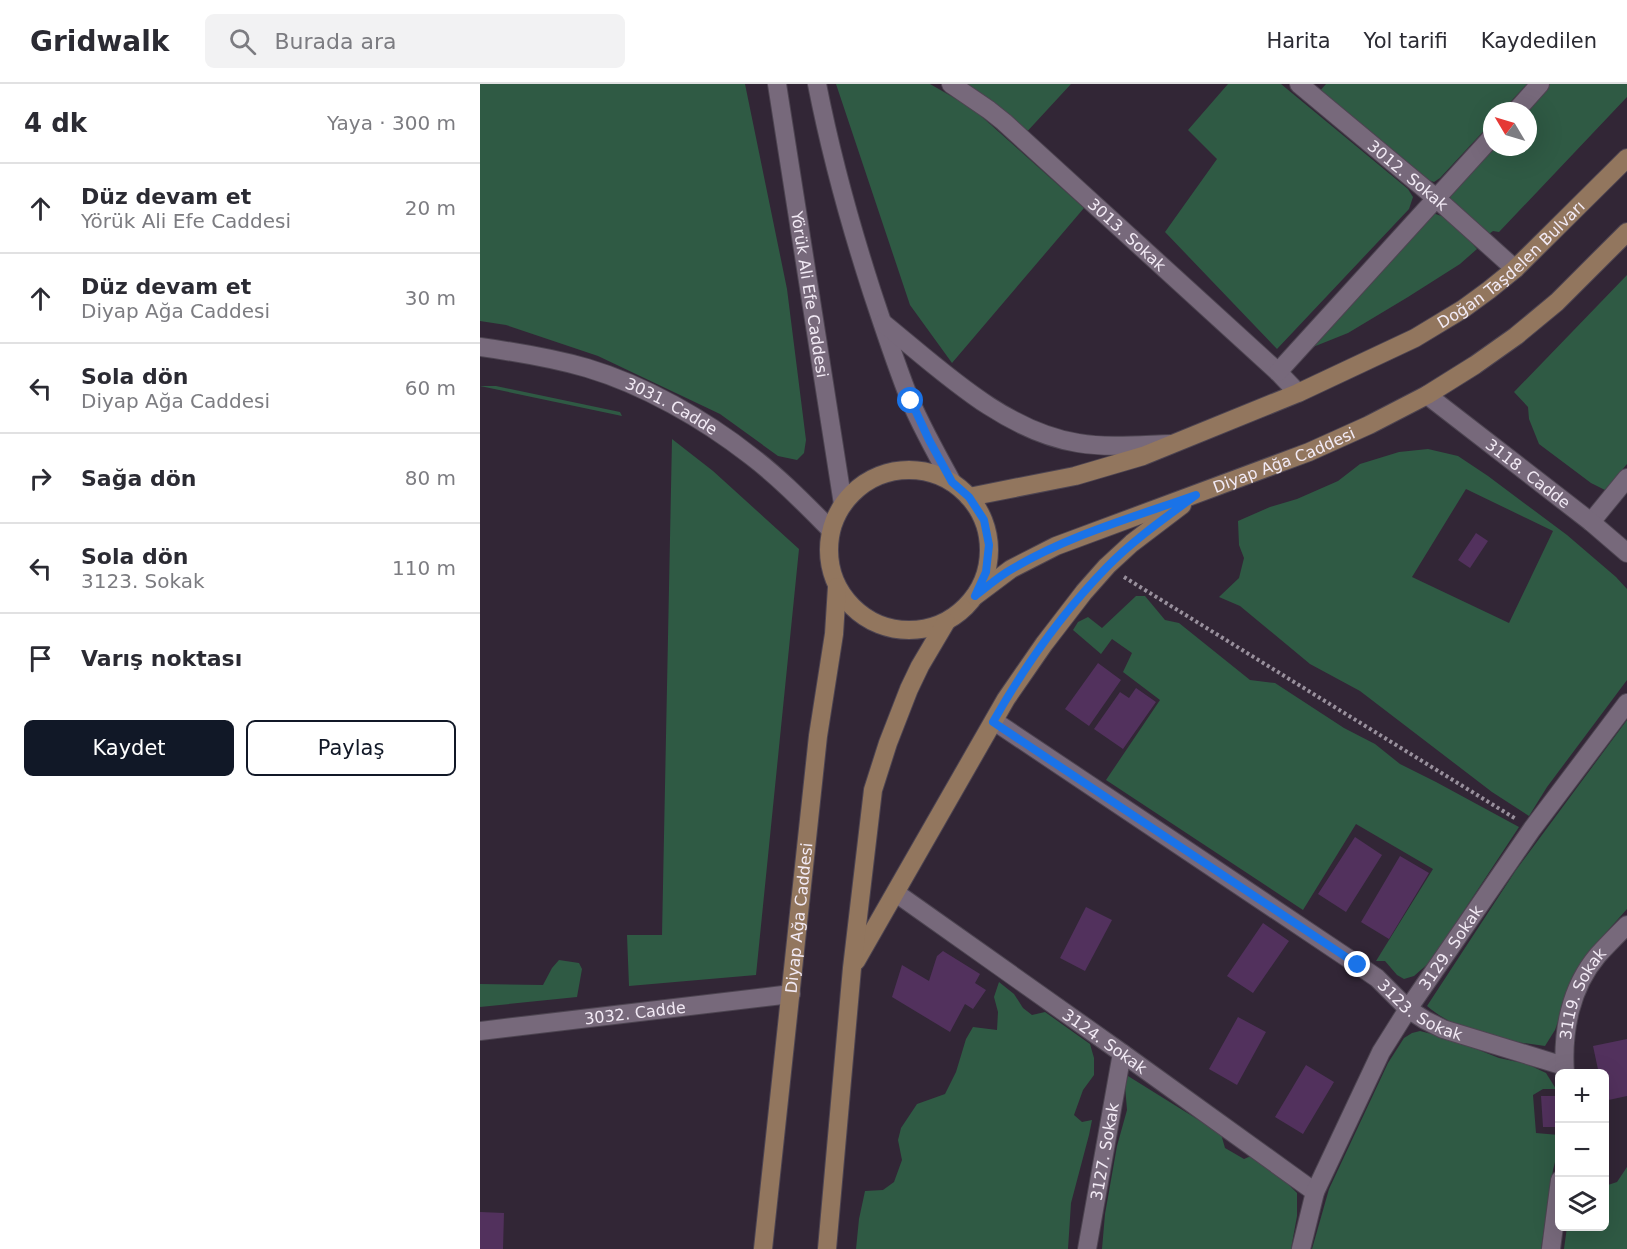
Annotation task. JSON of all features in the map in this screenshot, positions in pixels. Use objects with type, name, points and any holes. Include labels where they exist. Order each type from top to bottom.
[{"type":"main road","name":"Doğan Taşdelen Bulvarı","points":[[1298,393],[1430,330],[1463,309],[1515,269],[1627,158]]},
{"type":"main road","points":[[1427,395],[1516,336],[1557,302],[1627,232]]},
{"type":"main road","points":[[969,497],[1107,468],[1175,444],[1298,393]]},
{"type":"main road","name":"Diyap Ağa Caddesi","points":[[975,596],[986,572],[989,545],[984,520],[969,497],[952,482],[929,472],[905,470],[881,475],[860,486],[843,504],[831,530],[829,559],[831,573],[837,586],[849,604],[865,618],[884,627],[905,631],[926,629],[946,622],[975,596],[1011,569],[1056,546],[1310,452],[1427,395]]},
{"type":"main road","points":[[852,968],[993,722],[1044,644],[1107,566],[1132,543],[1196,495]]},
{"type":"main road","name":"Diyap Ağa Caddesi","points":[[763,1249],[818,736],[834,634],[837,586]]},
{"type":"main road","name":"Diyap Ağa Caddesi","points":[[827,1249],[852,968],[873,790],[888,742],[909,689],[946,622]]},
{"type":"street","name":"Yörük Ali Efe Caddesi","points":[[777,84],[843,504]]},
{"type":"street","points":[[817,84],[838,179],[882,322],[911,401],[952,482]]},
{"type":"street","name":"3013. Sokak","points":[[951,84],[1004,122],[1278,372],[1298,393]]},
{"type":"street","name":"3012. Sokak","points":[[1299,84],[1437,199],[1515,269]]},
{"type":"street","points":[[1524,102],[1540,84]]},
{"type":"street","points":[[1278,372],[1483,147]]},
{"type":"street","points":[[882,322],[986,404],[1028,427],[1076,443],[1106,446],[1175,444]]},
{"type":"street","name":"3031. Cadde","points":[[480,347],[552,359],[588,369],[654,396],[720,433],[751,456],[831,530]]},
{"type":"street","name":"3118. Cadde","points":[[1427,395],[1591,522],[1627,553]]},
{"type":"street","points":[[1591,522],[1627,478]]},
{"type":"street","name":"3129. Sokak","points":[[1301,1249],[1315,1192],[1381,1052],[1532,828],[1627,703]]},
{"type":"street","name":"3123. Sokak","points":[[993,722],[1377,978],[1408,1009],[1425,1020],[1443,1029],[1561,1069]]},
{"type":"street","name":"3124. Sokak","points":[[896,893],[1315,1192]]},
{"type":"street","name":"3119. Sokak","points":[[1564,1069],[1565,1032],[1576,989],[1596,957],[1627,925]]},
{"type":"street","name":"3032. Cadde","points":[[480,1031],[791,994]]},
{"type":"street","name":"3127. Sokak","points":[[1086,1249],[1122,1053]]},
{"type":"street","points":[[1551,1249],[1555,1218]]},
{"type":"path","points":[[1107,566],[1532,828]]},
{"type":"green space","points":[[480,84],[745,84],[787,289],[806,440],[804,453],[797,460],[778,456],[720,414],[598,356],[506,325],[480,321]]},
{"type":"green space","points":[[836,84],[930,84],[972,108],[1084,208],[952,363],[910,305]]},
{"type":"green space","points":[[956,84],[1071,84],[1023,136]]},
{"type":"green space","points":[[1228,84],[1281,84],[1408,189],[1413,197],[1409,209],[1277,349],[1165,232],[1217,159],[1188,130]]},
{"type":"green space","points":[[1326,84],[1527,84],[1510,102],[1483,102],[1483,132],[1434,182],[1424,178],[1319,92]]},
{"type":"green space","points":[[1550,84],[1627,84],[1627,97],[1499,232],[1493,231],[1489,234],[1452,205],[1450,197],[1453,189],[1484,156],[1537,156],[1537,102],[1533,102]]},
{"type":"green space","points":[[1433,213],[1452,220],[1477,249],[1460,264],[1348,333],[1313,347]]},
{"type":"green space","points":[[1627,275],[1627,464],[1605,490],[1591,483],[1539,444],[1529,419],[1528,407],[1514,392]]},
{"type":"green space","points":[[480,386],[496,386],[620,412],[622,416]]},
{"type":"green space","points":[[672,439],[713,471],[799,549],[756,975],[629,986],[627,935],[662,935]]},
{"type":"green space","points":[[1428,449],[1458,456],[1567,535],[1627,589],[1627,680],[1547,787],[1529,816],[1492,792],[1360,691],[1310,664],[1240,606],[1219,597],[1239,578],[1244,558],[1239,545],[1238,521],[1338,481],[1360,464],[1399,452]],"holes":[[[1466,489],[1553,531],[1509,623],[1412,577]]]},
{"type":"green space","points":[[1136,596],[1145,596],[1165,620],[1179,623],[1250,680],[1275,683],[1344,728],[1375,744],[1400,764],[1519,827],[1430,962],[1414,976],[1404,979],[1397,975],[1385,961],[1376,961],[1433,869],[1356,824],[1303,910],[1106,780],[1160,700],[1123,672],[1132,653],[1112,639],[1101,654],[1073,630],[1078,622],[1088,617],[1102,628]]},
{"type":"green space","points":[[1627,720],[1627,909],[1602,937],[1573,980],[1555,1030],[1545,1046],[1483,1034],[1439,1015],[1427,1006],[1516,870]]},
{"type":"green space","points":[[559,960],[579,963],[582,969],[577,997],[480,1007],[480,984],[543,985]]},
{"type":"green space","points":[[999,982],[1014,994],[1023,1008],[1032,1015],[1045,1012],[1090,1044],[1094,1058],[1094,1075],[1083,1090],[1074,1115],[1082,1122],[1092,1120],[1071,1203],[1068,1249],[856,1249],[865,1191],[883,1190],[894,1182],[902,1160],[898,1140],[901,1128],[917,1104],[945,1094],[956,1072],[966,1039],[973,1027],[997,1030],[998,1012],[994,997]]},
{"type":"green space","points":[[1420,1031],[1451,1039],[1499,1058],[1527,1064],[1546,1073],[1555,1087],[1543,1089],[1533,1095],[1536,1133],[1555,1135],[1555,1162],[1541,1249],[1312,1249],[1329,1189],[1388,1063],[1404,1038]]},
{"type":"green space","points":[[1128,1076],[1221,1134],[1225,1148],[1244,1159],[1251,1156],[1283,1179],[1297,1193],[1297,1216],[1291,1249],[1102,1249],[1105,1214],[1117,1146],[1127,1110],[1125,1086]]},
{"type":"green space","points":[[1627,1167],[1627,1249],[1564,1249],[1566,1231],[1609,1231],[1609,1185],[1617,1182]]},
{"type":"building","points":[[1476,533],[1488,541],[1470,568],[1458,560]]},
{"type":"building","points":[[1098,663],[1121,680],[1089,726],[1065,709]]},
{"type":"building","points":[[1136,688],[1156,702],[1123,749],[1094,729],[1120,692],[1129,698]]},
{"type":"building","points":[[1355,837],[1382,855],[1346,912],[1318,894]]},
{"type":"building","points":[[1400,856],[1429,873],[1389,939],[1361,922]]},
{"type":"building","points":[[1086,907],[1112,920],[1085,971],[1060,958]]},
{"type":"building","points":[[1263,923],[1289,941],[1253,993],[1227,976]]},
{"type":"building","points":[[943,951],[980,974],[975,983],[986,990],[973,1009],[965,1004],[950,1032],[892,997],[902,965],[929,981],[937,956]]},
{"type":"building","points":[[1238,1017],[1266,1032],[1237,1085],[1209,1069]]},
{"type":"building","points":[[1627,1039],[1627,1096],[1609,1100],[1609,1069],[1598,1069],[1593,1046]]},
{"type":"building","points":[[1306,1065],[1334,1082],[1303,1134],[1275,1117]]},
{"type":"building","points":[[1541,1096],[1555,1096],[1555,1127],[1543,1127]]},
{"type":"building","points":[[480,1212],[504,1213],[503,1249],[480,1249]]},
{"type":"route","points":[[911,401],[952,482],[969,497],[984,520],[989,545],[986,572],[975,596],[1011,569],[1056,546],[1196,495],[1132,543],[1107,566],[1044,644],[993,722],[1358,965]]}]
